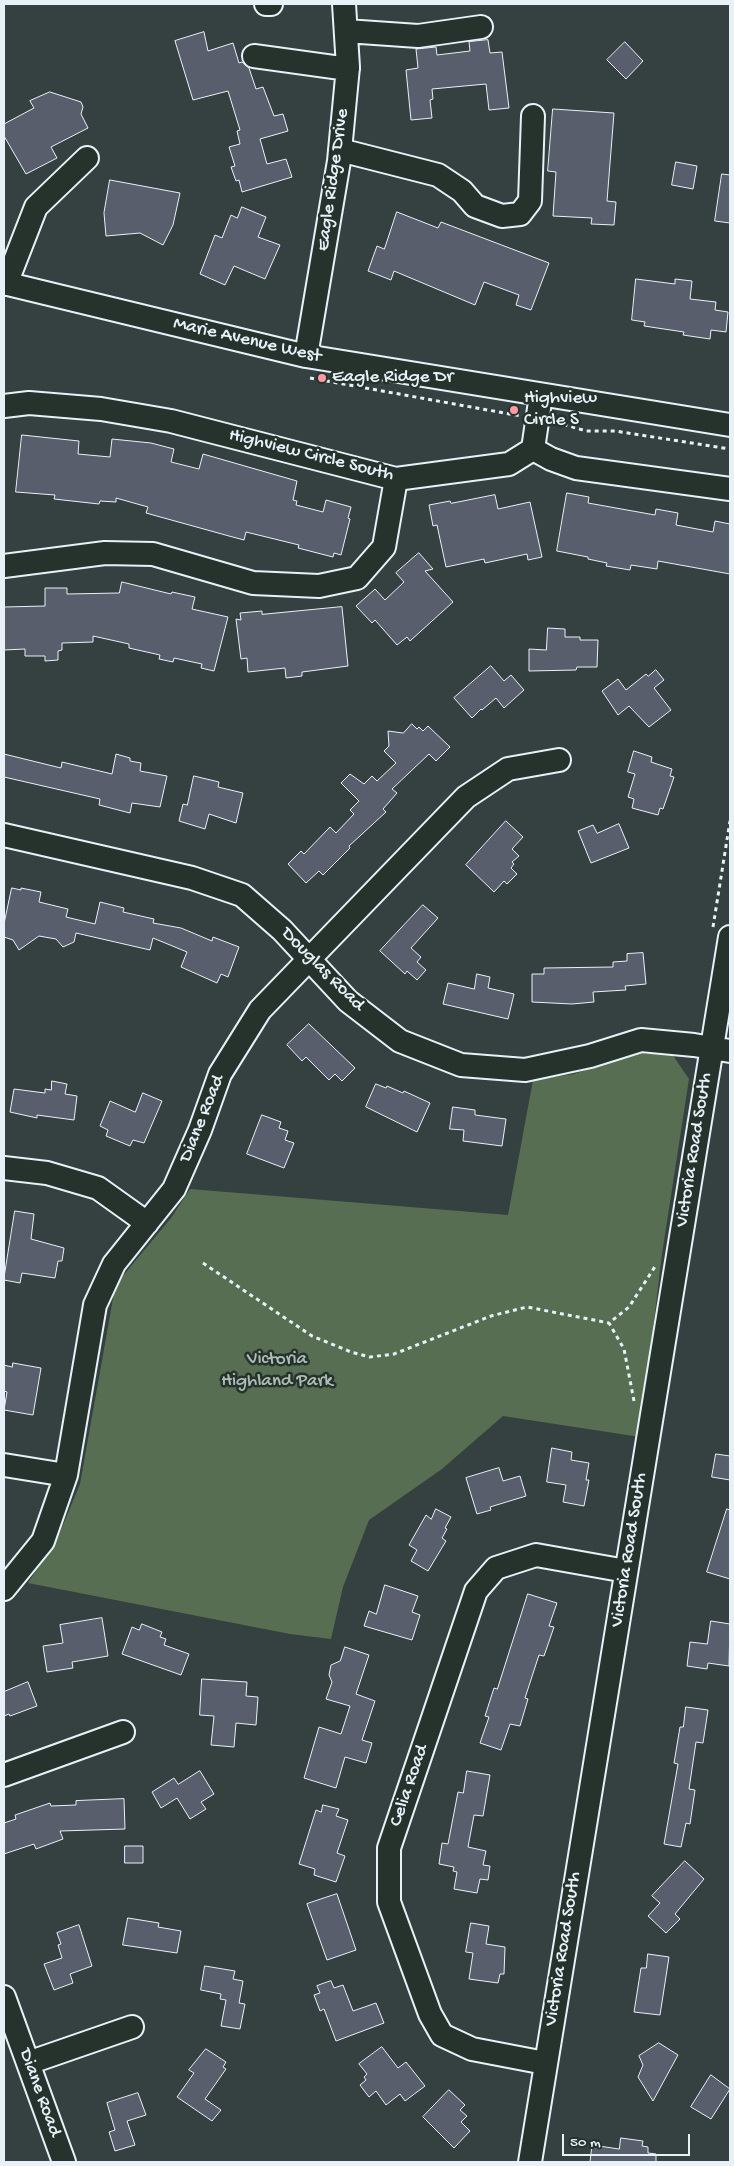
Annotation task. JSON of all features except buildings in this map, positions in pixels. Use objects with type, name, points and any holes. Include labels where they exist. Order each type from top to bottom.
[{"type":"street","points":[[266,4],[271,4]]},
{"type":"street","name":"Eagle Ridge Drive","points":[[306,356],[340,150],[348,69],[344,4]]},
{"type":"street","points":[[346,31],[418,36],[481,27]]},
{"type":"street","points":[[254,56],[348,69]]},
{"type":"street","points":[[340,150],[438,176],[462,191],[475,206],[502,216],[520,214],[530,201],[533,116]]},
{"type":"street","points":[[5,283],[36,207],[87,158]]},
{"type":"street","name":"Marie Avenue West","points":[[5,283],[306,356],[730,425]]},
{"type":"street","points":[[541,395],[533,449],[551,459],[576,468],[730,489]]},
{"type":"street","name":"Highview Circle South","points":[[4,406],[29,403],[102,409],[171,421],[396,479],[509,464],[533,449]]},
{"type":"street","points":[[4,566],[105,553],[153,554],[253,583],[318,586],[356,578],[384,547],[396,479]]},
{"type":"street","name":"Diane Road","points":[[4,1590],[43,1541],[66,1475],[95,1305],[114,1264],[174,1189],[200,1130],[220,1074],[260,1010],[466,797],[508,769],[559,760]]},
{"type":"street","name":"Douglas Road","points":[[4,835],[192,878],[242,895],[282,930],[348,1001],[400,1041],[460,1065],[526,1070],[590,1056],[641,1040],[721,1049]]},
{"type":"street","name":"Victoria Road South","points":[[530,2162],[626,1570],[721,1049],[730,937]]},
{"type":"street","points":[[4,1168],[47,1174],[98,1188],[147,1223]]},
{"type":"street","points":[[4,1465],[66,1475]]},
{"type":"street","name":"Celia Road","points":[[545,2063],[472,2049],[442,2035],[430,2014],[389,1902],[389,1848],[476,1591],[496,1568],[536,1555],[626,1570]]},
{"type":"street","points":[[4,1775],[123,1732]]},
{"type":"street","name":"Diane Road","points":[[4,1996],[64,2162]]},
{"type":"street","points":[[28,2063],[132,2027]]},
{"type":"path","points":[[203,1262],[312,1336],[351,1352],[370,1357],[394,1354],[491,1316],[527,1307],[609,1323]]},
{"type":"green space","name":"Victoria Highland Park","points":[[641,1054],[672,1054],[689,1079],[662,1254],[640,1437],[503,1416],[442,1469],[369,1520],[343,1587],[331,1639],[290,1634],[28,1583],[58,1537],[80,1484],[114,1293],[121,1278],[171,1218],[190,1189],[508,1215],[533,1080],[574,1074],[608,1062]]},
{"type":"place","name":"Eagle Ridge Dr","points":[[322,378]]},
{"type":"place","name":"Highview Circle S","points":[[514,410]]}]
